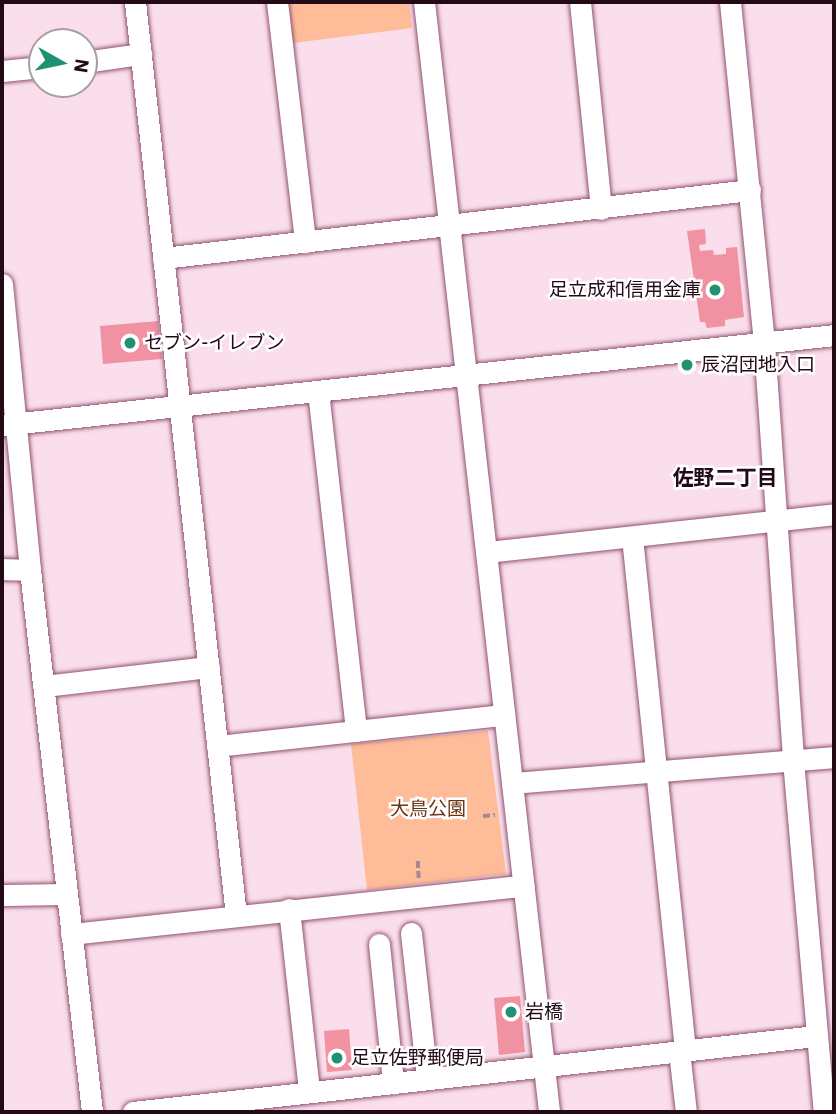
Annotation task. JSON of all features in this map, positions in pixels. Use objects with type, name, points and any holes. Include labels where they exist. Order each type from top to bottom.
[{"type":"street","points":[[135,2],[236,915]]},
{"type":"street","points":[[277,2],[305,242]]},
{"type":"street","points":[[424,2],[447,226],[467,374],[549,1112]]},
{"type":"street","points":[[580,2],[587,215]]},
{"type":"street","points":[[730,2],[764,343],[793,760],[824,1112]]},
{"type":"street","points":[[98,60],[141,54]]},
{"type":"street","points":[[2,71],[28,68]]},
{"type":"street","points":[[163,258],[447,226],[546,222],[750,190]]},
{"type":"street","points":[[2,284],[9,426],[30,570],[92,1112]]},
{"type":"street","points":[[9,426],[834,335]]},
{"type":"street","points":[[318,391],[356,731]]},
{"type":"street","points":[[487,552],[834,514]]},
{"type":"street","points":[[632,537],[682,1050],[685,1112]]},
{"type":"street","points":[[2,569],[30,570]]},
{"type":"street","points":[[44,687],[209,667]]},
{"type":"street","points":[[217,746],[504,715]]},
{"type":"street","points":[[512,783],[834,757]]},
{"type":"street","points":[[71,934],[523,886]]},
{"type":"street","points":[[2,895],[67,894]]},
{"type":"street","points":[[289,909],[309,1091]]},
{"type":"street","points":[[411,933],[428,1079]]},
{"type":"street","points":[[379,944],[393,1083]]},
{"type":"street","points":[[132,1112],[816,1036]]},
{"type":"path","points":[[418,861],[419,888]]},
{"type":"green space","points":[[289,2],[409,2],[412,28],[293,43]]},
{"type":"green space","name":"大鳥公園","points":[[488,731],[506,874],[367,890],[351,744]]},
{"type":"building","points":[[705,229],[706,244],[699,245],[700,251],[713,250],[714,255],[726,254],[726,248],[737,247],[744,317],[725,320],[725,326],[707,328],[705,322],[700,322],[687,231]]},
{"type":"building","points":[[158,321],[162,359],[103,364],[100,326]]},
{"type":"building","points":[[520,996],[525,1052],[499,1055],[494,998]]},
{"type":"building","points":[[349,1029],[352,1070],[327,1072],[324,1031]]},
{"type":"place","name":"足立成和信用金庫","points":[[715,290]]},
{"type":"place","name":"セブン-イレブン","points":[[130,343]]},
{"type":"place","name":"辰沼団地入口","points":[[687,365]]},
{"type":"place","name":"岩橋","points":[[511,1012]]},
{"type":"place","name":"足立佐野郵便局","points":[[337,1058]]},
{"type":"district","name":"佐野二丁目","points":[[725,477]]}]
